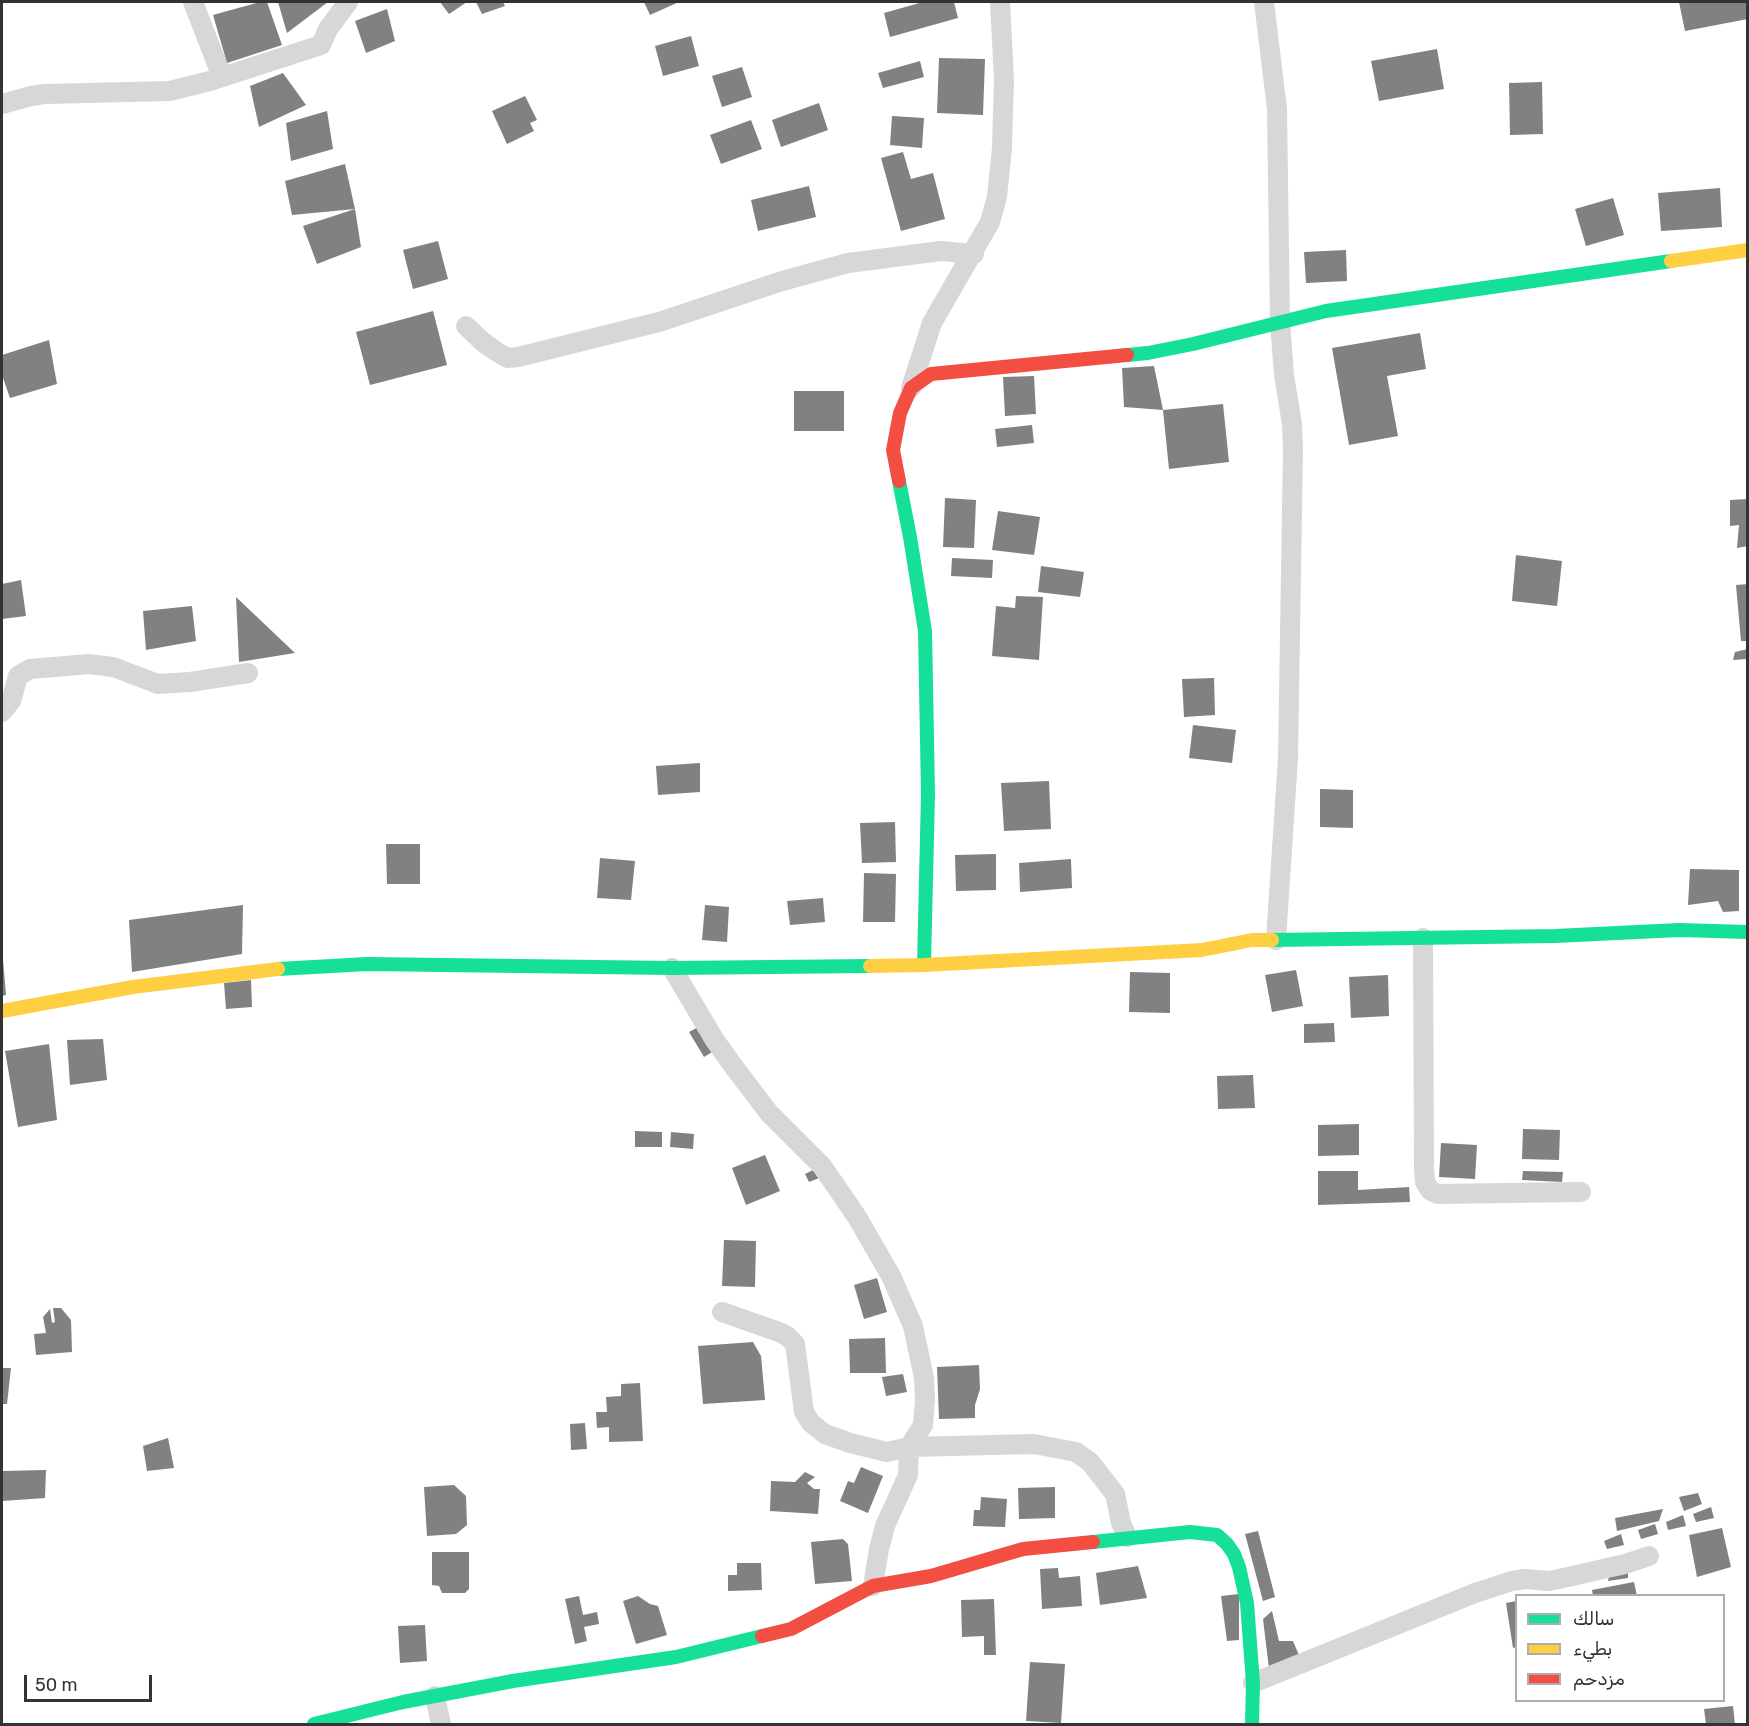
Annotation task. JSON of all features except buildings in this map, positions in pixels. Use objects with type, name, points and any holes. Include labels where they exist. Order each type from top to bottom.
[{"type":"street","points":[[193,2],[222,77]]},
{"type":"street","points":[[2,104],[45,94],[170,91],[222,77],[321,45],[328,29],[348,2]]},
{"type":"street","points":[[924,965],[928,794],[925,632],[893,450],[900,413],[911,388],[932,323],[974,254],[990,222],[997,196],[1002,148],[1004,80],[1000,2]]},
{"type":"street","points":[[1264,2],[1277,109],[1280,322],[1284,375],[1292,424],[1294,485],[1288,758],[1276,940]]},
{"type":"street","points":[[911,388],[932,374],[1148,352],[1193,344],[1326,311],[1748,250]]},
{"type":"street","points":[[466,326],[497,352],[508,358],[518,357],[659,322],[782,281],[848,263],[941,251],[974,254]]},
{"type":"street","points":[[2,712],[11,701],[18,676],[30,669],[89,664],[105,666],[158,684],[248,674]]},
{"type":"street","points":[[2,1011],[133,987],[276,969],[367,964],[672,968],[924,965],[1202,950],[1252,940],[1555,936],[1679,930],[1748,932]]},
{"type":"street","points":[[1424,938],[1424,1169],[1425,1182],[1428,1187],[1438,1194],[1581,1192]]},
{"type":"street","points":[[672,968],[714,1039],[734,1067],[769,1113],[822,1166],[857,1217],[891,1276],[913,1326],[924,1377],[923,1425],[909,1447],[908,1475],[885,1526],[873,1586]]},
{"type":"street","points":[[722,1312],[788,1336],[795,1344],[804,1412],[811,1423],[825,1434],[887,1452],[909,1447],[1034,1444],[1076,1452],[1090,1462],[1115,1494],[1121,1523],[1127,1538]]},
{"type":"street","points":[[314,1725],[403,1702],[513,1681],[676,1657],[791,1629],[873,1586],[931,1576],[1023,1549],[1190,1532],[1216,1535],[1227,1544],[1239,1567],[1247,1603],[1253,1683],[1252,1725]]},
{"type":"street","points":[[1253,1683],[1475,1593],[1512,1581],[1524,1579],[1549,1581],[1625,1564],[1649,1556]]},
{"type":"street","points":[[435,1696],[441,1725]]},
{"type":"traffic: fast","points":[[1127,355],[1193,344],[1326,311],[1671,261]]},
{"type":"traffic: fast","points":[[899,481],[925,631],[928,794],[924,965]]},
{"type":"traffic: fast","points":[[1272,940],[1555,936],[1679,930],[1748,932]]},
{"type":"traffic: fast","points":[[278,969],[367,964],[672,968],[870,966]]},
{"type":"traffic: fast","points":[[1093,1542],[1190,1532],[1217,1535],[1227,1544],[1239,1567],[1247,1603],[1253,1683],[1252,1724]]},
{"type":"traffic: fast","points":[[314,1724],[403,1702],[513,1681],[676,1657],[762,1636]]},
{"type":"traffic: slow","points":[[1671,261],[1748,250]]},
{"type":"traffic: slow","points":[[870,966],[1202,950],[1252,940],[1272,940]]},
{"type":"traffic: slow","points":[[2,1011],[133,987],[278,969]]},
{"type":"traffic: jam","points":[[899,481],[893,450],[900,413],[911,388],[931,374],[1127,355]]},
{"type":"traffic: jam","points":[[762,1636],[791,1629],[873,1586],[931,1576],[1023,1549],[1093,1542]]}]
